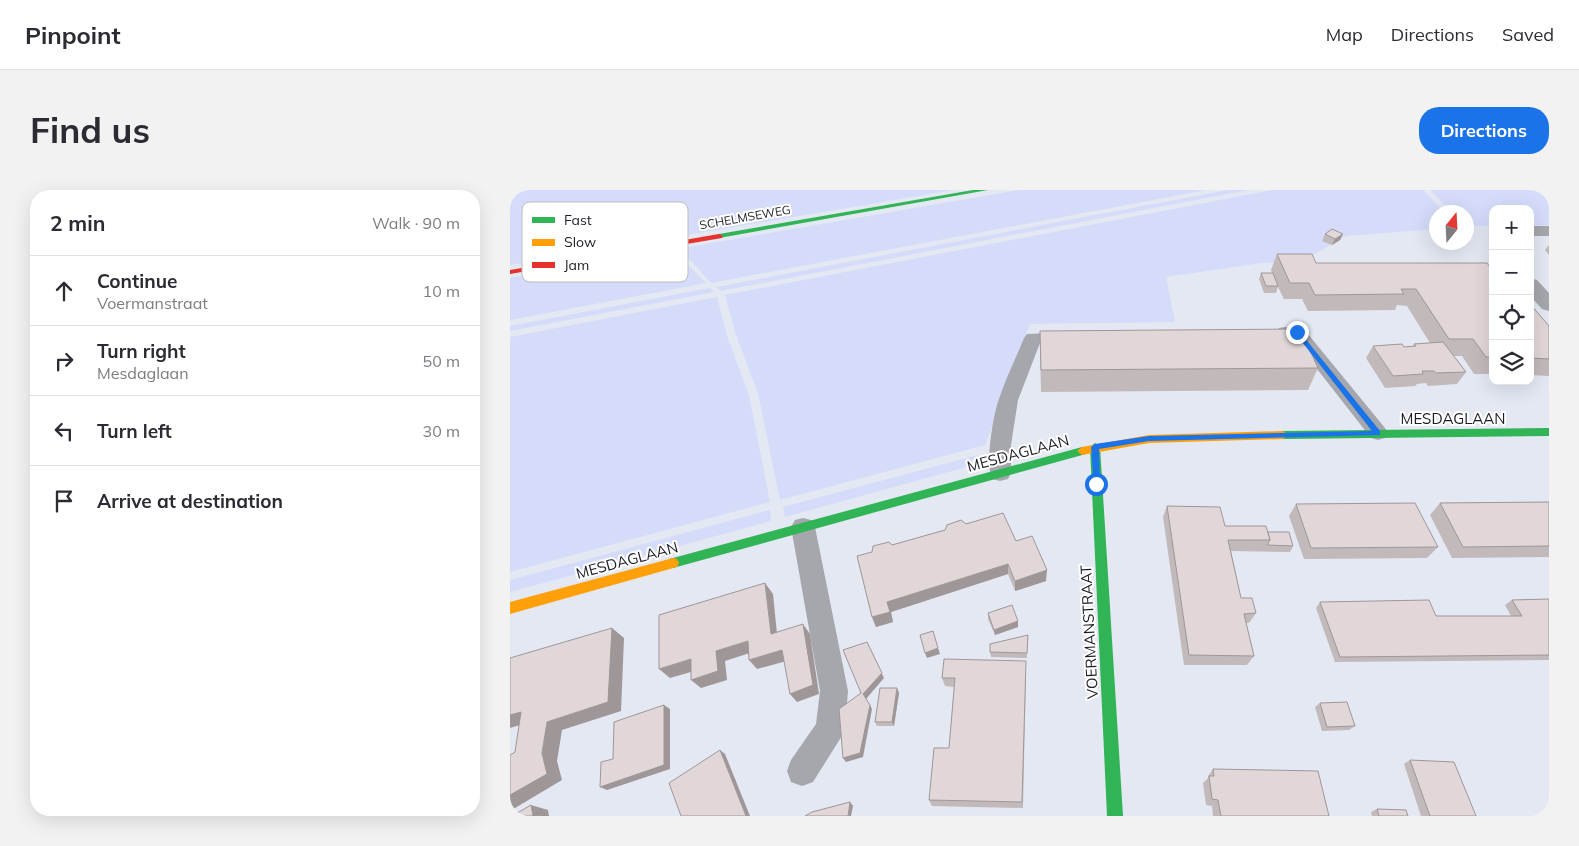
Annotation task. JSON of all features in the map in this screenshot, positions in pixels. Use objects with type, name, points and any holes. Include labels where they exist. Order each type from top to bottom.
[{"type":"street","name":"SCHELMSEWEG","points":[[688,241],[985,190]]},
{"type":"street","points":[[1534,231],[1549,231]]},
{"type":"street","points":[[1534,288],[1549,305]]},
{"type":"street","name":"MESDAGLAAN","points":[[510,608],[1095,447],[1149,439],[1378,433],[1549,432]]},
{"type":"street","name":"VOERMANSTRAAT","points":[[1095,447],[1115,816]]},
{"type":"lane","points":[[1268,333],[1297,332],[1378,433]]},
{"type":"lane","points":[[1000,473],[1001,445],[1008,400],[1033,338],[1092,337]]},
{"type":"lane","points":[[802,771],[830,729],[834,691],[803,527]]},
{"type":"shaded area","points":[[510,190],[953,190],[688,235],[688,202],[522,202],[522,263],[510,265]]},
{"type":"shaded area","points":[[1019,190],[1206,190],[711,283],[688,259],[688,247]]},
{"type":"shaded area","points":[[1227,190],[1248,190],[721,291],[716,287]]},
{"type":"shaded area","points":[[1272,190],[1423,190],[1437,205],[1429,205],[1429,230],[1346,236],[1301,262],[1261,263],[1166,277],[1175,322],[1030,324],[1000,399],[996,417],[985,445],[780,500],[758,393],[736,335],[725,295]]},
{"type":"shaded area","points":[[1430,190],[1549,190],[1549,225],[1534,226],[1534,205],[1489,205],[1489,226],[1474,226],[1474,205],[1445,205]]},
{"type":"shaded area","points":[[688,265],[706,283],[510,320],[510,278],[522,276],[522,282],[688,282]]},
{"type":"shaded area","points":[[710,288],[714,292],[510,331],[510,326]]},
{"type":"shaded area","points":[[717,297],[727,336],[749,395],[770,502],[510,572],[510,337]]},
{"type":"shaded area","points":[[978,455],[963,468],[785,517],[783,507]]},
{"type":"shaded area","points":[[770,510],[771,521],[510,592],[510,580]]},
{"type":"building","points":[[1332,229],[1343,234],[1335,239],[1325,234]]},
{"type":"building","points":[[1277,254],[1312,254],[1316,263],[1487,263],[1489,266],[1489,357],[1486,357],[1473,339],[1449,339],[1416,289],[1401,289],[1404,294],[1315,295],[1309,283],[1290,283]]},
{"type":"building","points":[[1261,273],[1273,273],[1278,286],[1266,286]]},
{"type":"building","points":[[1534,309],[1549,326],[1549,359],[1534,358]]},
{"type":"building","points":[[1300,329],[1318,368],[1041,370],[1040,331]]},
{"type":"building","points":[[1443,342],[1466,372],[1436,373],[1434,371],[1422,371],[1423,374],[1393,376],[1373,346],[1402,344],[1404,347],[1416,346],[1414,344]]},
{"type":"building","points":[[1549,502],[1549,546],[1463,547],[1440,503]]},
{"type":"building","points":[[1415,503],[1438,547],[1311,548],[1296,504]]},
{"type":"building","points":[[1167,506],[1220,507],[1225,526],[1266,526],[1270,540],[1228,540],[1241,598],[1252,598],[1256,613],[1244,614],[1254,656],[1189,655]]},
{"type":"building","points":[[1003,513],[1016,541],[1032,536],[1047,570],[1015,581],[1008,564],[887,602],[890,612],[872,617],[857,556],[872,552],[873,546],[889,542],[892,545],[945,530],[947,525],[961,520],[966,524]]},
{"type":"building","points":[[1268,532],[1289,532],[1293,546],[1267,545],[1270,540]]},
{"type":"building","points":[[765,583],[771,634],[803,624],[813,685],[790,694],[782,650],[749,660],[748,641],[716,651],[718,671],[691,680],[691,659],[659,669],[659,615]]},
{"type":"building","points":[[1549,599],[1549,655],[1340,657],[1320,602],[1429,600],[1436,616],[1522,616],[1512,600]]},
{"type":"building","points":[[1012,605],[1018,621],[994,630],[988,613]]},
{"type":"building","points":[[612,628],[608,702],[547,722],[542,753],[547,774],[510,795],[510,755],[515,752],[521,712],[510,715],[510,658]]},
{"type":"building","points":[[933,631],[938,648],[925,653],[920,635]]},
{"type":"building","points":[[1028,635],[1027,653],[990,652],[990,644]]},
{"type":"building","points":[[867,642],[882,673],[863,694],[870,705],[860,753],[843,758],[839,709],[861,693],[843,650]]},
{"type":"building","points":[[944,659],[1026,661],[1022,802],[929,800],[934,748],[949,748],[955,678],[942,678]]},
{"type":"building","points":[[880,688],[897,688],[892,722],[875,722]]},
{"type":"building","points":[[1347,702],[1355,726],[1327,727],[1320,703]]},
{"type":"building","points":[[664,705],[664,765],[600,787],[601,762],[613,759],[614,722]]},
{"type":"building","points":[[720,750],[746,816],[681,816],[669,783]]},
{"type":"building","points":[[1410,760],[1454,762],[1476,816],[1430,816]]},
{"type":"building","points":[[1213,769],[1318,771],[1329,816],[1221,816],[1218,800],[1212,799],[1209,776],[1214,776]]},
{"type":"building","points":[[850,802],[848,816],[805,816],[812,812]]},
{"type":"building","points":[[531,805],[533,816],[512,816]]},
{"type":"building","points":[[1377,809],[1406,810],[1408,816],[1379,816]]},
{"type":"traffic: fast","points":[[719,236],[985,190]]},
{"type":"traffic: fast","points":[[1283,435],[1549,432]]},
{"type":"traffic: fast","points":[[1095,447],[1115,816]]},
{"type":"traffic: fast","points":[[673,563],[1082,451]]},
{"type":"traffic: slow","points":[[1082,451],[1149,439],[1283,435]]},
{"type":"traffic: slow","points":[[510,608],[673,563]]},
{"type":"traffic: jam","points":[[688,241],[719,236]]},
{"type":"traffic: jam","points":[[510,272],[522,270]]},
{"type":"route","points":[[1096,484],[1095,447],[1149,439],[1378,433],[1297,332]]}]
